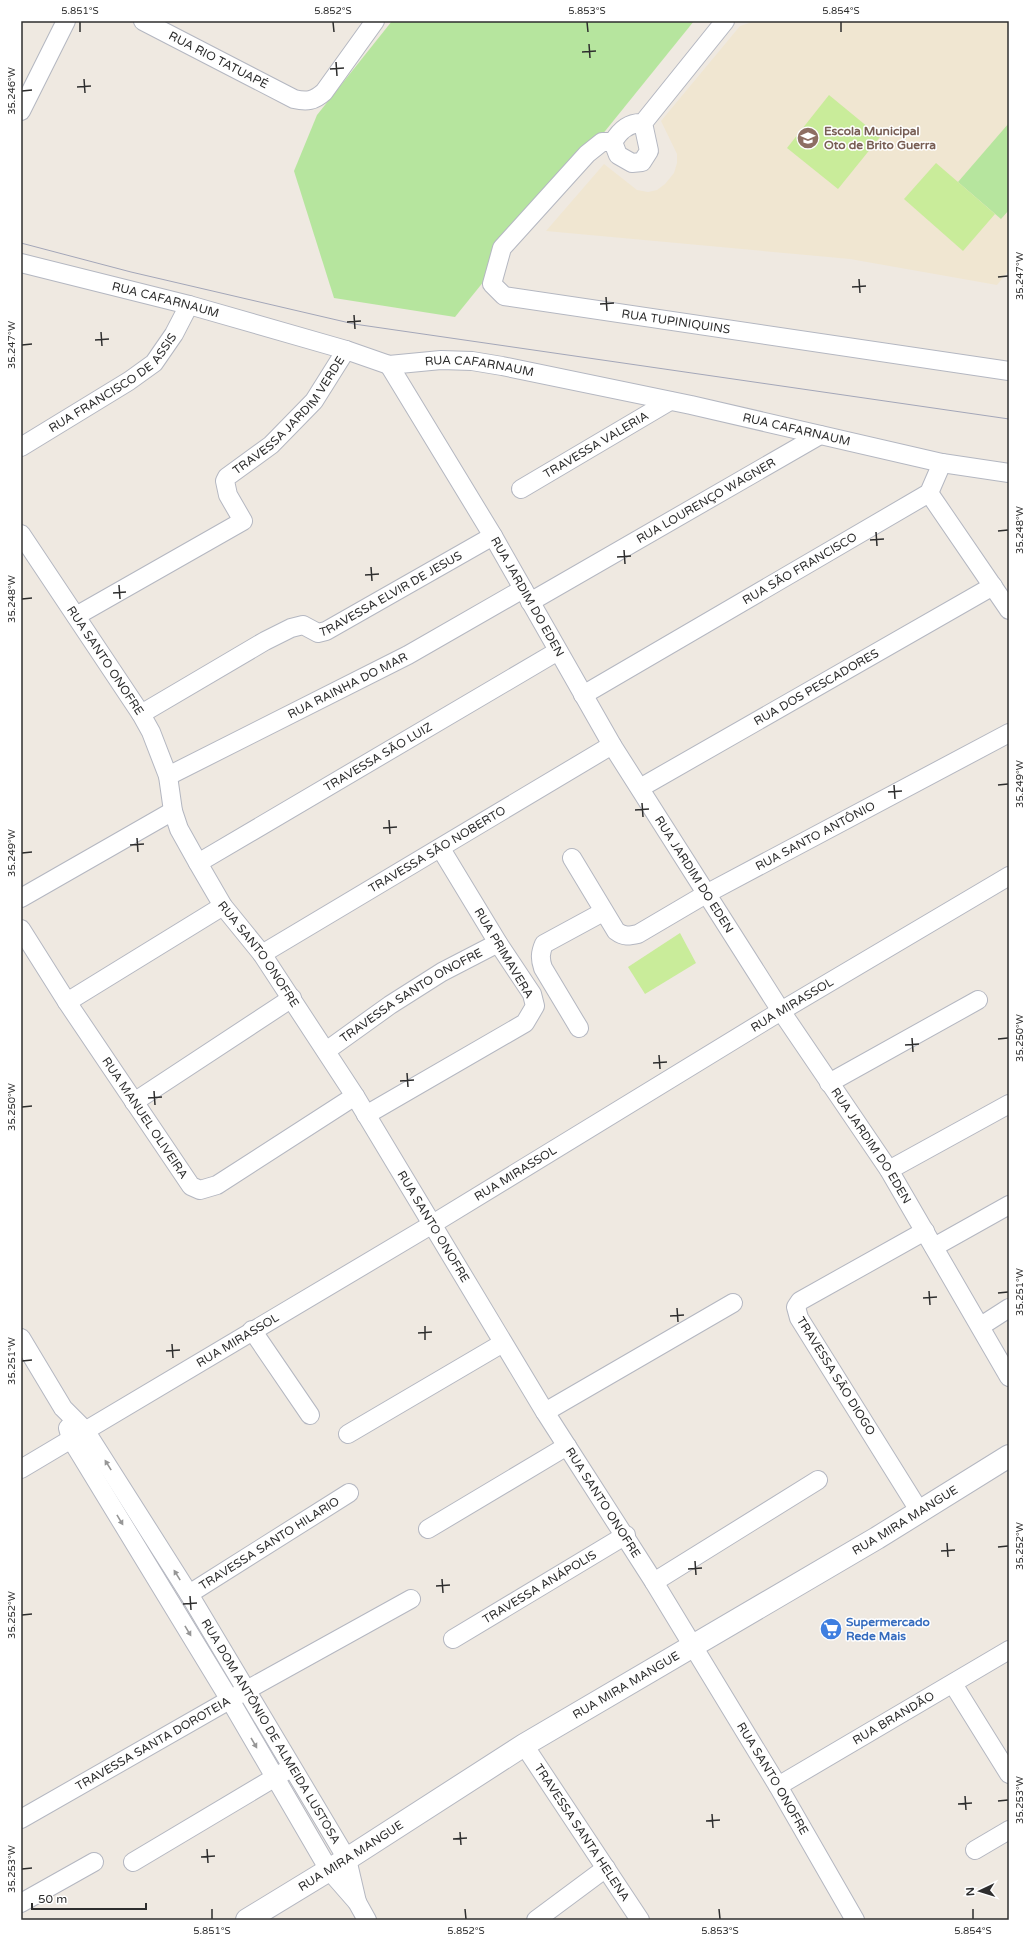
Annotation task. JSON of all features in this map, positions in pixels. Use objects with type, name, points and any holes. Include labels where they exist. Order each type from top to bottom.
[{"type":"main road","name":"RUA MIRA MANGUE","points":[[247,1920],[338,1864],[524,1745],[693,1647],[920,1512],[1009,1456]]},
{"type":"street","points":[[21,111],[66,21]]},
{"type":"street","name":"RUA RIO TATUAPÉ","points":[[143,21],[294,99],[305,102],[316,100],[324,92],[375,21]]},
{"type":"street","points":[[643,123],[725,21]]},
{"type":"street","points":[[634,123],[643,123],[649,151],[642,162],[632,163],[618,155],[613,142],[619,132],[626,127],[634,123]]},
{"type":"street","name":"RUA TUPINIQUINS","points":[[613,142],[602,142],[587,154],[502,248],[492,284],[504,296],[1009,371]]},
{"type":"street","name":"RUA CAFARNAUM","points":[[21,263],[189,305],[346,350],[389,365],[441,360],[472,361],[670,401],[942,463]]},
{"type":"street","name":"RUA FRANCISCO DE ASSIS","points":[[21,447],[154,363],[174,334],[189,305]]},
{"type":"street","name":"TRAVESSA JARDIM VERDE","points":[[76,616],[243,521],[228,495],[225,481],[227,477],[271,445],[314,401],[346,350]]},
{"type":"street","name":"RUA JARDIM DO EDEN","points":[[389,365],[409,401],[454,469],[612,745],[782,1011],[829,1083],[889,1170],[981,1326],[1009,1377]]},
{"type":"street","name":"TRAVESSA VALERIA","points":[[522,489],[670,401]]},
{"type":"street","name":"RUA LOURENÇO WAGNER","points":[[527,596],[820,435]]},
{"type":"street","points":[[1008,609],[929,493],[942,463],[1009,473]]},
{"type":"street","name":"RUA SÃO FRANCISCO","points":[[583,695],[929,493]]},
{"type":"street","name":"RUA SANTO ONOFRE","points":[[21,534],[142,714],[151,732],[168,776],[173,811],[179,829],[223,906],[262,954],[355,1096],[431,1225],[545,1412],[626,1535],[778,1786],[855,1920]]},
{"type":"street","name":"TRAVESSA ELVIR DE JESUS","points":[[142,714],[265,641],[291,628],[303,625],[318,633],[326,631],[493,536]]},
{"type":"street","name":"RUA DOS PESCADORES","points":[[640,788],[992,586]]},
{"type":"street","name":"RUA RAINHA DO MAR","points":[[168,776],[527,596]]},
{"type":"street","name":"TRAVESSA SÃO LUIZ","points":[[198,863],[558,651]]},
{"type":"street","name":"RUA SANTO ANTÔNIO","points":[[572,858],[603,912],[616,931],[622,935],[630,936],[638,934],[706,894],[1009,733]]},
{"type":"street","name":"TRAVESSA SÃO NOBERTO","points":[[262,954],[441,849],[612,745]]},
{"type":"street","points":[[21,898],[173,811]]},
{"type":"street","name":"RUA PRIMAVERA","points":[[366,1115],[525,1023],[535,1006],[532,994],[498,943],[441,849]]},
{"type":"street","name":"RUA MIRASSOL","points":[[21,1469],[252,1330],[431,1225],[782,1011],[1009,876]]},
{"type":"street","points":[[67,1002],[223,906]]},
{"type":"street","points":[[579,1028],[543,968],[540,959],[541,951],[544,944],[603,912]]},
{"type":"street","name":"RUA MANUEL OLIVEIRA","points":[[21,929],[67,1002],[191,1186],[200,1190],[217,1185],[355,1096]]},
{"type":"street","name":"TRAVESSA SANTO ONOFRE","points":[[326,1051],[403,996],[442,972],[498,943]]},
{"type":"street","points":[[134,1102],[292,998]]},
{"type":"street","points":[[829,1083],[978,1000]]},
{"type":"street","points":[[889,1170],[1009,1104]]},
{"type":"street","points":[[934,1247],[1009,1205]]},
{"type":"street","name":"TRAVESSA SÃO DIOGO","points":[[920,1512],[799,1318],[796,1307],[800,1301],[925,1231]]},
{"type":"street","points":[[545,1412],[733,1303]]},
{"type":"street","points":[[981,1326],[1009,1308]]},
{"type":"street","points":[[252,1330],[310,1415]]},
{"type":"street","name":"RUA DOM ANTÔNIO DE ALMEIDA LUSTOSA","points":[[21,1338],[78,1434],[274,1778],[338,1864]]},
{"type":"street","points":[[348,1434],[503,1343]]},
{"type":"street","name":"RUA DOM ANTÔNIO DE ALMEIDA LUSTOSA","points":[[78,1434],[189,1594],[291,1768],[367,1920]]},
{"type":"street","points":[[428,1529],[567,1446]]},
{"type":"street","points":[[654,1582],[818,1480]]},
{"type":"street","name":"TRAVESSA SANTO HILARIO","points":[[189,1594],[349,1493]]},
{"type":"street","name":"TRAVESSA ANÁPOLIS","points":[[453,1639],[626,1535]]},
{"type":"street","name":"TRAVESSA SANTA DOROTEIA","points":[[21,1819],[245,1691],[411,1599]]},
{"type":"street","name":"RUA BRANDÃO","points":[[778,1786],[1009,1650]]},
{"type":"street","points":[[953,1684],[1009,1774]]},
{"type":"street","name":"TRAVESSA SANTA HELENA","points":[[524,1745],[640,1920]]},
{"type":"street","points":[[134,1862],[291,1768]]},
{"type":"street","points":[[975,1850],[1009,1830]]},
{"type":"street","points":[[21,1903],[94,1862]]},
{"type":"street","points":[[536,1920],[606,1868]]},
{"type":"shaded area","name":"Escola Municipal Oto de Brito Guerra","points":[[755,21],[1009,21],[1009,270],[997,285],[850,259],[546,231],[604,164],[637,190],[648,192],[657,190],[665,184],[674,173],[677,163],[677,154],[661,121],[740,26]]},
{"type":"green space","points":[[392,21],[694,21],[455,317],[334,298],[294,171],[317,115]]},
{"type":"green space","points":[[829,95],[880,137],[838,189],[787,148]]},
{"type":"green space","points":[[1009,123],[1009,210],[1001,219],[958,182]]},
{"type":"green space","points":[[936,163],[995,214],[963,251],[904,199]]},
{"type":"green space","points":[[680,933],[696,963],[645,994],[628,967]]},
{"type":"tram line","points":[[21,243],[131,272],[354,324],[1009,419]]},
{"type":"place","name":"Escola Municipal Oto de Brito Guerra","points":[[808,138]]},
{"type":"place","name":"Supermercado Rede Mais","points":[[831,1629]]}]
